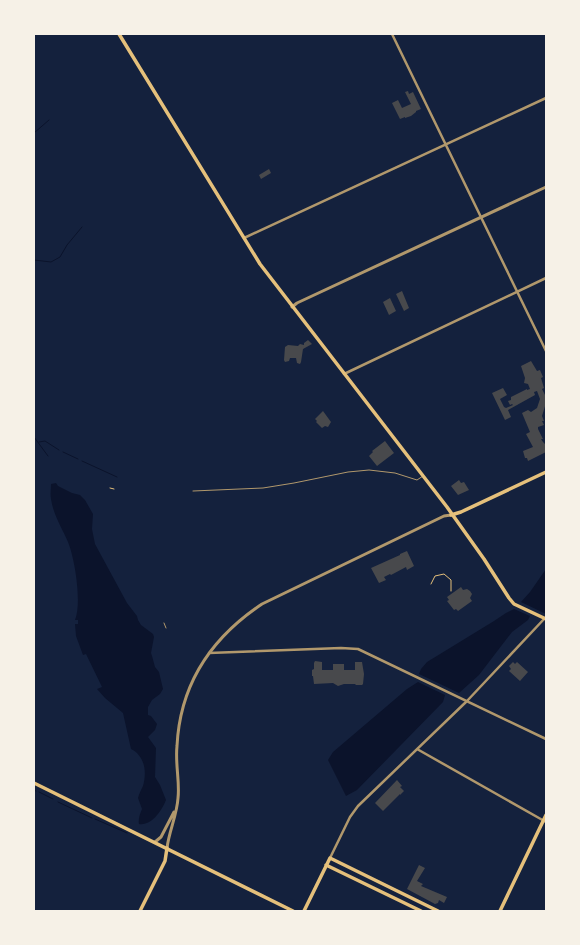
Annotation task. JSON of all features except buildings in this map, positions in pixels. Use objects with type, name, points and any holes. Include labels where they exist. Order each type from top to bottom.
[{"type":"main road","points":[[119,34],[260,264],[452,514],[484,559],[506,594],[516,605],[546,619]]},
{"type":"main road","points":[[452,514],[461,512],[546,472]]},
{"type":"main road","points":[[34,783],[293,911]]},
{"type":"main road","points":[[500,911],[545,821],[546,815]]},
{"type":"main road","points":[[140,911],[165,860],[167,848]]},
{"type":"main road","points":[[304,911],[330,858],[438,911]]},
{"type":"main road","points":[[326,865],[421,911]]},
{"type":"street","points":[[392,34],[546,351]]},
{"type":"street","points":[[244,238],[546,98]]},
{"type":"street","points":[[292,306],[546,187]]},
{"type":"street","points":[[344,374],[546,278]]},
{"type":"street","points":[[167,848],[178,799],[176,763],[179,721],[187,696],[209,653],[223,635],[242,618],[262,604],[452,514]]},
{"type":"street","points":[[330,858],[350,817],[358,806],[467,701],[546,619]]},
{"type":"street","points":[[209,653],[351,648],[364,652],[546,739]]},
{"type":"street","points":[[417,749],[545,821]]},
{"type":"street","points":[[155,842],[161,836],[175,811]]},
{"type":"lane","points":[[193,491],[263,488],[348,472],[369,470],[395,473],[417,480],[423,476]]},
{"type":"lane","points":[[164,623],[166,628]]},
{"type":"path","points":[[430,584],[435,576],[444,574],[451,580],[451,591]]},
{"type":"water","points":[[56,483],[58,486],[72,493],[80,495],[85,500],[93,514],[92,529],[95,544],[127,603],[137,616],[141,625],[153,634],[154,637],[151,653],[155,667],[159,672],[163,689],[160,694],[152,700],[148,707],[148,715],[151,716],[157,724],[155,730],[148,737],[156,748],[155,777],[166,800],[156,816],[144,824],[139,824],[142,809],[138,798],[144,781],[144,765],[136,752],[131,749],[123,713],[97,689],[102,687],[86,654],[83,655],[76,636],[75,624],[78,624],[78,620],[75,620],[78,603],[77,581],[71,550],[52,505],[51,484]]},
{"type":"water","points":[[546,569],[546,614],[521,602]]},
{"type":"water","points":[[514,609],[530,616],[528,620],[512,632],[479,675],[459,693],[419,674],[427,662]]},
{"type":"water","points":[[418,682],[445,695],[443,702],[357,790],[346,796],[328,760],[333,752],[407,689]]},
{"type":"waterway","points":[[34,133],[49,120]]},
{"type":"waterway","points":[[34,260],[51,262],[60,257],[67,245],[82,227]]},
{"type":"waterway","points":[[34,437],[48,456]]},
{"type":"waterway","points":[[39,442],[45,441],[59,450]]},
{"type":"waterway","points":[[63,452],[78,459]]},
{"type":"waterway","points":[[82,461],[117,477]]},
{"type":"waterway","points":[[39,792],[53,799]]},
{"type":"waterway","points":[[58,802],[92,818]]},
{"type":"waterway","points":[[95,819],[127,833]]}]
